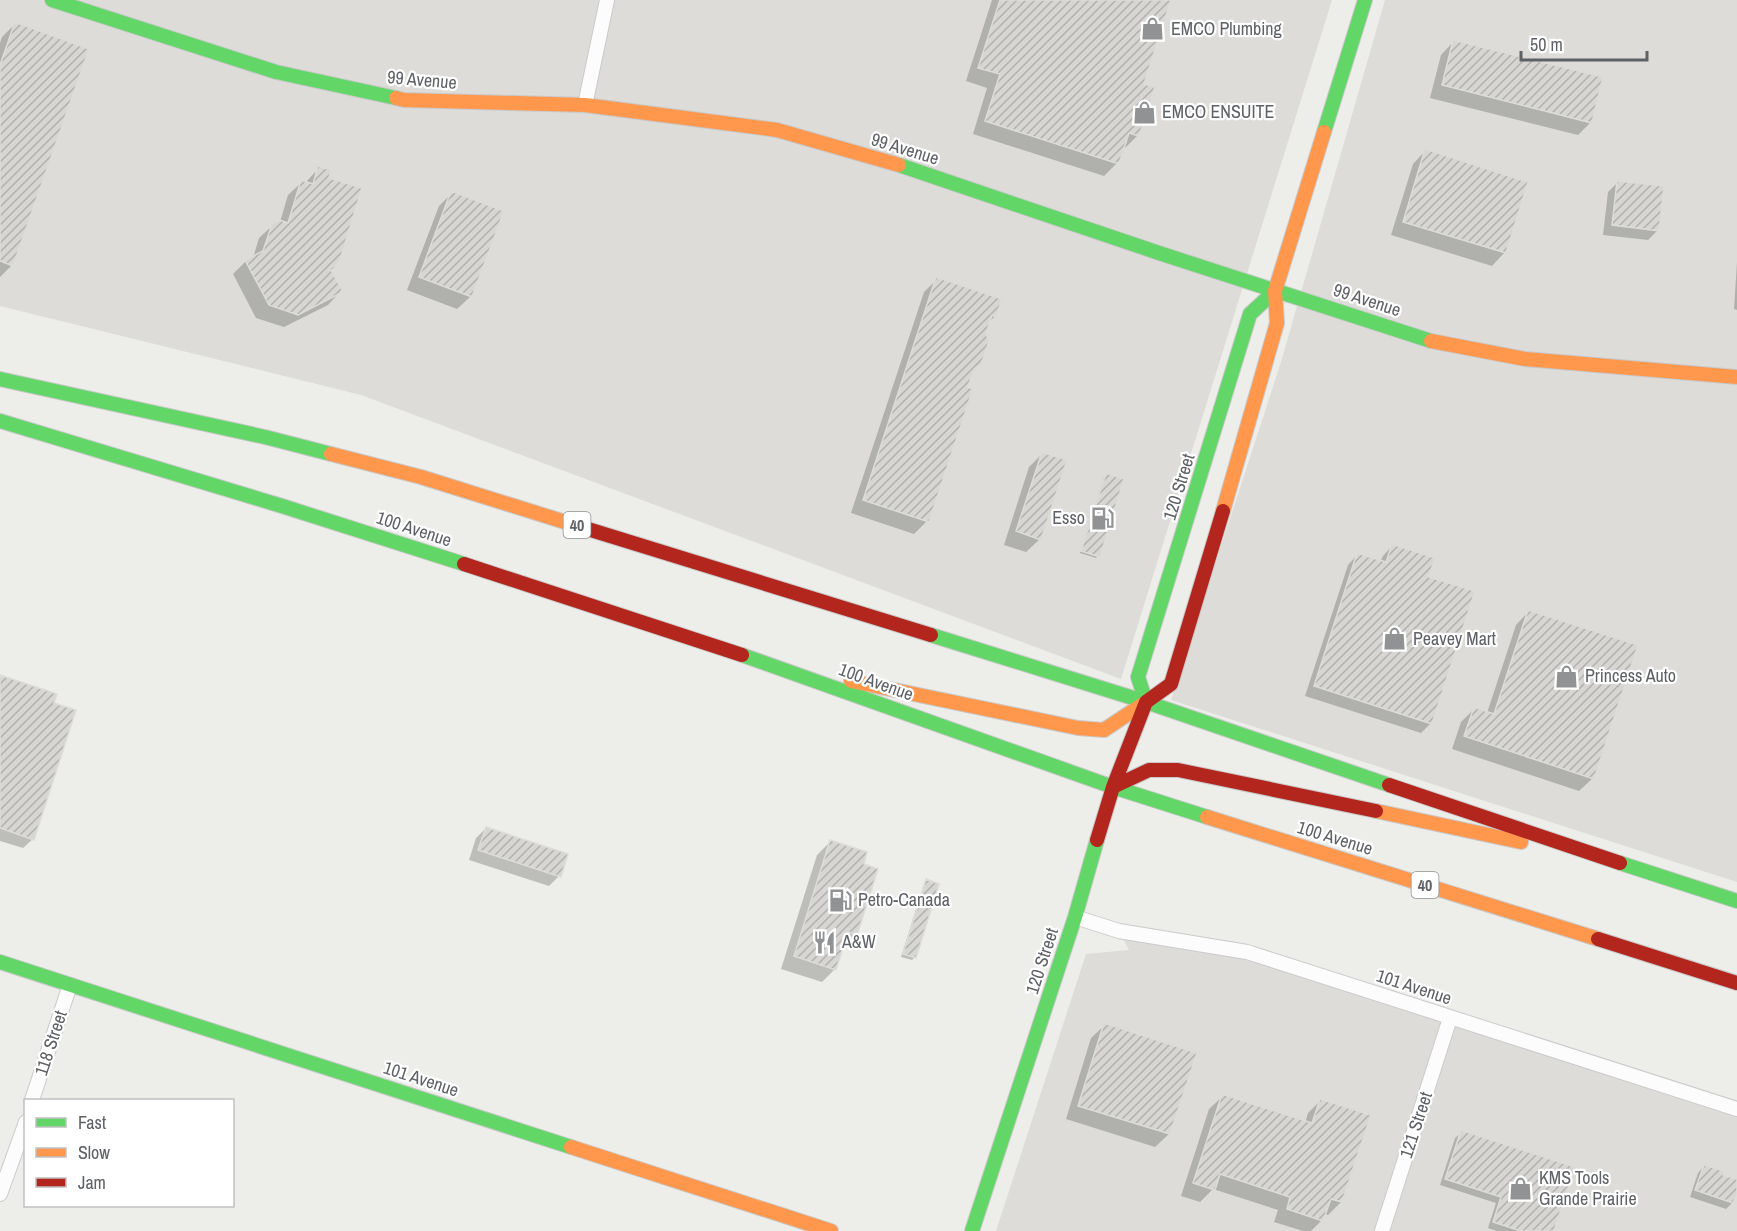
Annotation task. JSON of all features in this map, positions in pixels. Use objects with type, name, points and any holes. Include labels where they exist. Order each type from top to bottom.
[{"type":"main road","name":"99 Avenue","points":[[52,0],[276,72],[404,99],[585,105],[777,130],[913,169],[1159,254],[1439,343],[1525,359],[1737,377]]},
{"type":"main road","points":[[777,666],[1078,728],[1104,730],[1171,684],[1277,323],[1275,291],[1365,0]]},
{"type":"main road","name":"120 Street","points":[[972,1231],[1075,917],[1113,787],[1146,702],[1138,677],[1250,314],[1275,291]]},
{"type":"main road","name":"40","points":[[0,379],[265,436],[421,477],[1146,702],[1737,901]]},
{"type":"main road","name":"100 Avenue","points":[[0,422],[282,506],[777,666],[1113,787],[1737,983]]},
{"type":"main road","points":[[1113,787],[1149,770],[1178,770],[1613,861]]},
{"type":"main road","name":"101 Avenue","points":[[0,962],[831,1231]]},
{"type":"street","points":[[585,105],[607,0]]},
{"type":"street","name":"101 Avenue","points":[[1075,917],[1119,931],[1247,952],[1737,1109]]},
{"type":"street","name":"118 Street","points":[[33,1099],[70,985]]},
{"type":"street","name":"121 Street","points":[[1382,1231],[1450,1018]]},
{"type":"street","points":[[0,1194],[24,1128]]},
{"type":"shaded area","points":[[0,0],[1332,0],[1121,679],[361,395],[0,306]]},
{"type":"shaded area","points":[[1385,0],[1737,0],[1737,882],[1171,700],[1281,362]]},
{"type":"shaded area","points":[[1119,931],[1247,952],[1737,1109],[1737,1231],[996,1231],[1086,954],[1129,950]]},
{"type":"building","points":[[1000,0],[1171,0],[1144,84],[1155,87],[1139,136],[1129,133],[1119,164],[985,121],[1000,74],[978,68]]},
{"type":"building","points":[[15,22],[89,49],[13,266],[0,261],[0,65]]},
{"type":"building","points":[[1453,40],[1603,77],[1592,123],[1442,85]]},
{"type":"building","points":[[1425,149],[1528,182],[1506,253],[1403,222]]},
{"type":"building","points":[[318,166],[331,170],[329,178],[362,188],[339,263],[330,268],[343,292],[298,315],[269,305],[245,260],[263,251],[272,224],[280,220],[288,223],[301,180],[313,184]]},
{"type":"building","points":[[1617,181],[1664,186],[1659,231],[1612,225]]},
{"type":"building","points":[[451,191],[504,211],[472,297],[419,277]]},
{"type":"building","points":[[936,277],[1002,299],[996,317],[992,315],[986,334],[989,341],[981,365],[974,369],[968,387],[973,389],[929,522],[863,500]]},
{"type":"building","points":[[1042,452],[1067,460],[1041,540],[1016,531]]},
{"type":"building","points":[[1106,473],[1124,479],[1100,557],[1081,551]]},
{"type":"building","name":"Peavey Mart","points":[[1392,544],[1435,558],[1429,577],[1475,591],[1432,724],[1314,686],[1357,553],[1386,562]]},
{"type":"building","name":"Princess Auto","points":[[1528,610],[1638,645],[1594,779],[1464,736],[1474,707],[1494,714]]},
{"type":"building","points":[[0,675],[57,694],[54,703],[76,710],[34,840],[0,828]]},
{"type":"building","points":[[486,827],[568,854],[561,877],[478,850]]},
{"type":"building","name":"Petro-Canada","points":[[830,840],[867,852],[864,864],[878,869],[857,935],[848,932],[836,970],[794,956]]},
{"type":"building","points":[[926,879],[939,884],[916,958],[903,954]]},
{"type":"building","points":[[1104,1023],[1197,1053],[1170,1134],[1078,1106]]},
{"type":"building","points":[[1222,1094],[1312,1123],[1320,1099],[1371,1115],[1342,1202],[1331,1199],[1323,1221],[1287,1209],[1290,1197],[1220,1174],[1215,1190],[1193,1183]]},
{"type":"building","name":"KMS Tools Grande Prairie","points":[[1461,1130],[1575,1167],[1554,1231],[1521,1231],[1493,1222],[1501,1197],[1445,1179]]},
{"type":"building","points":[[1704,1165],[1724,1171],[1723,1175],[1737,1179],[1737,1193],[1733,1203],[1695,1190]]},
{"type":"traffic: fast","points":[[52,0],[276,72],[396,98]]},
{"type":"traffic: fast","points":[[1324,132],[1365,0]]},
{"type":"traffic: fast","points":[[899,165],[1159,253],[1431,341]]},
{"type":"traffic: fast","points":[[1146,702],[1138,677],[1250,314],[1275,291]]},
{"type":"traffic: fast","points":[[0,379],[265,437],[331,454]]},
{"type":"traffic: fast","points":[[0,421],[282,506],[464,564]]},
{"type":"traffic: fast","points":[[931,635],[1146,702],[1389,785]]},
{"type":"traffic: fast","points":[[742,655],[1113,787],[1207,817]]},
{"type":"traffic: fast","points":[[972,1231],[1075,917],[1097,840]]},
{"type":"traffic: fast","points":[[1620,863],[1737,901]]},
{"type":"traffic: fast","points":[[0,962],[571,1147]]},
{"type":"traffic: slow","points":[[396,98],[585,105],[777,130],[899,165]]},
{"type":"traffic: slow","points":[[1223,511],[1277,323],[1275,291],[1324,132]]},
{"type":"traffic: slow","points":[[1431,341],[1525,359],[1737,377]]},
{"type":"traffic: slow","points":[[331,454],[421,477],[578,526]]},
{"type":"traffic: slow","points":[[851,681],[1078,728],[1104,730],[1146,702]]},
{"type":"traffic: slow","points":[[1376,811],[1521,842]]},
{"type":"traffic: slow","points":[[1207,817],[1598,939]]},
{"type":"traffic: slow","points":[[571,1147],[831,1231]]},
{"type":"traffic: jam","points":[[1097,840],[1113,787],[1146,702],[1171,684],[1223,511]]},
{"type":"traffic: jam","points":[[578,526],[931,635]]},
{"type":"traffic: jam","points":[[464,564],[742,655]]},
{"type":"traffic: jam","points":[[1113,787],[1149,770],[1178,770],[1376,811]]},
{"type":"traffic: jam","points":[[1389,785],[1620,863]]},
{"type":"traffic: jam","points":[[1598,939],[1737,983]]},
{"type":"place","name":"EMCO Plumbing","points":[[1153,29]]},
{"type":"place","name":"EMCO ENSUITE","points":[[1144,112]]},
{"type":"place","name":"Esso","points":[[1103,518]]},
{"type":"place","name":"Peavey Mart","points":[[1395,639]]},
{"type":"place","name":"Princess Auto","points":[[1567,676]]},
{"type":"place","name":"Petro-Canada","points":[[840,900]]},
{"type":"place","name":"A&W","points":[[824,942]]},
{"type":"place","name":"KMS Tools Grande Prairie","points":[[1521,1188]]}]
